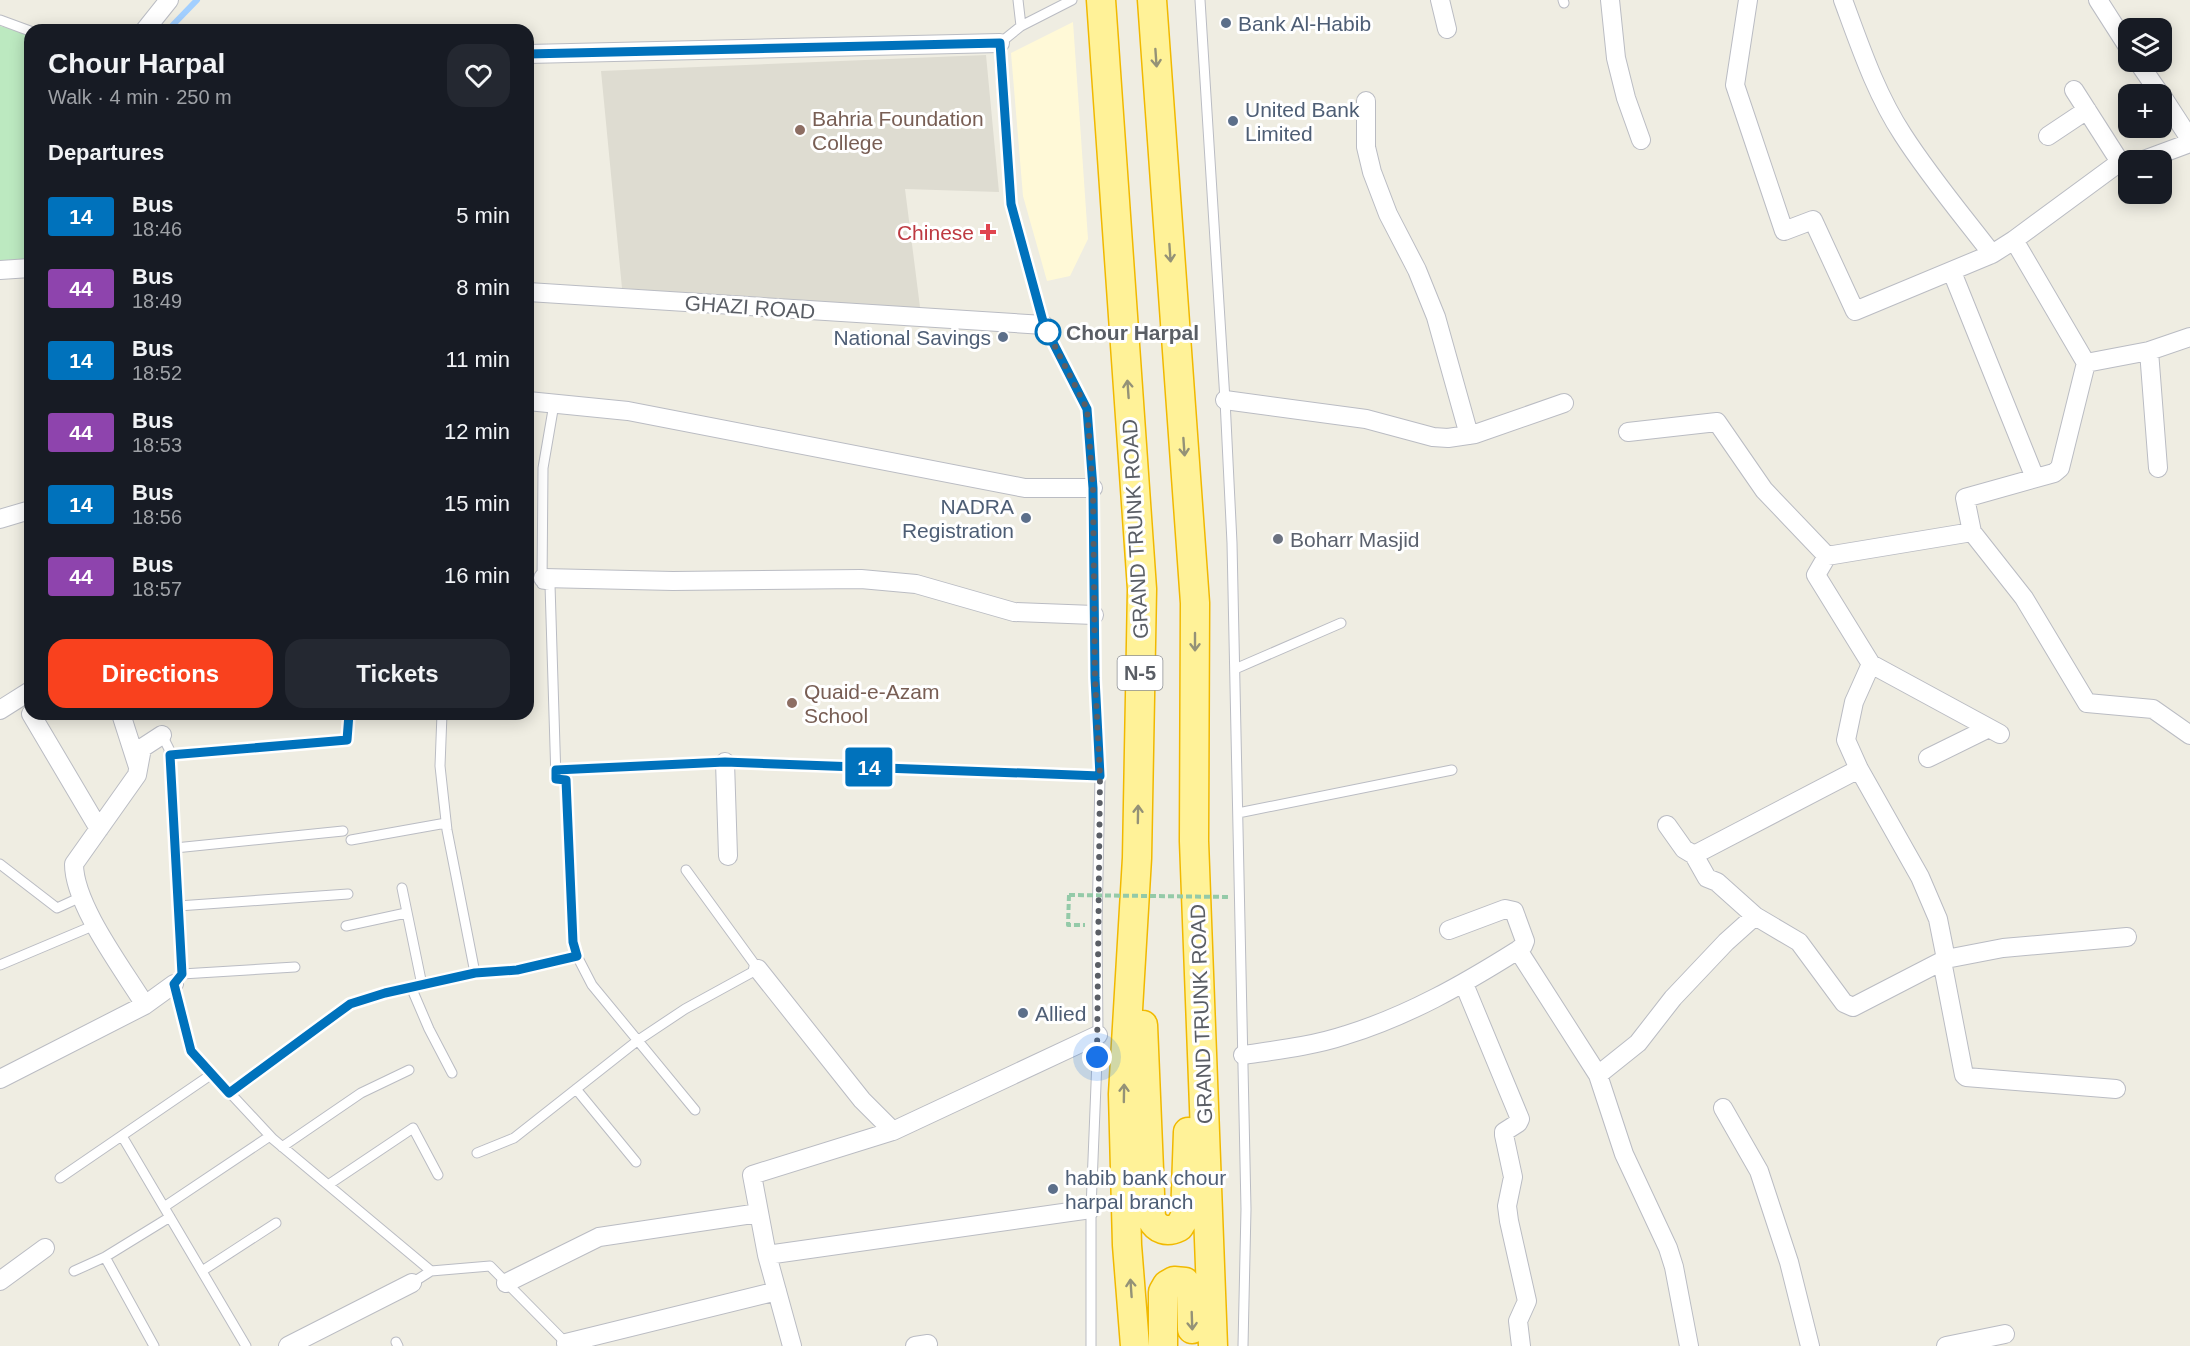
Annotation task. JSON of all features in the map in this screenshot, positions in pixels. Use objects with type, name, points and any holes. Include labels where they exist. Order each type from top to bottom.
[{"type":"highway","name":"GRAND TRUNK ROAD","points":[[1101,0],[1142,589],[1137,858],[1123,1094],[1127,1245],[1135,1346]]},
{"type":"highway","name":"GRAND TRUNK ROAD","points":[[1152,0],[1195,603],[1194,842],[1213,1346]]},
{"type":"highway","points":[[1137,858],[1151,1218],[1160,1228],[1170,1231],[1179,1227],[1185,1217],[1194,842]]},
{"type":"highway","points":[[1163,1346],[1163,1293],[1167,1285],[1177,1280],[1185,1282],[1191,1293],[1193,1346]]},
{"type":"street","points":[[150,24],[169,0]]},
{"type":"street","points":[[1440,0],[1447,29]]},
{"type":"street","points":[[1610,0],[1616,57],[1626,98],[1641,140]]},
{"type":"street","points":[[1748,0],[1735,85],[1784,231],[1813,220],[1855,311],[1992,254],[2118,166]]},
{"type":"street","points":[[1844,0],[1857,40],[1882,97],[1902,134],[1935,181],[1992,254]]},
{"type":"street","points":[[2098,0],[2118,31]]},
{"type":"street","points":[[534,54],[1000,43]]},
{"type":"street","points":[[2074,90],[2118,154]]},
{"type":"street","points":[[1366,101],[1366,147],[1372,172],[1388,214],[1417,270],[1436,317],[1469,435]]},
{"type":"street","points":[[2048,136],[2087,110]]},
{"type":"street","points":[[2168,150],[2190,141],[2172,112]]},
{"type":"street","points":[[2013,240],[2086,363],[2060,468],[2054,473],[1965,498],[1972,532],[2024,598],[2087,703],[2153,709],[2190,735]]},
{"type":"street","points":[[0,270],[24,268]]},
{"type":"street","points":[[1952,272],[2035,478]]},
{"type":"street","name":"GHAZI ROAD","points":[[534,292],[1044,325]]},
{"type":"street","points":[[2086,363],[2149,351],[2190,336]]},
{"type":"street","points":[[2149,351],[2158,468]]},
{"type":"street","points":[[1226,400],[1366,419],[1433,437],[1448,438],[1469,435],[1564,404]]},
{"type":"street","points":[[534,402],[628,411],[1025,488],[1093,488]]},
{"type":"street","points":[[1628,432],[1717,422],[1764,490],[1827,556]]},
{"type":"street","points":[[0,519],[24,512]]},
{"type":"street","points":[[1827,556],[1972,532]]},
{"type":"street","points":[[1827,556],[1816,575],[1871,664],[1994,731],[1928,759]]},
{"type":"street","points":[[543,578],[673,581],[861,579],[916,584],[1014,612],[1094,615]]},
{"type":"street","points":[[1871,664],[1854,702],[1846,740],[1859,770],[1920,877],[1938,919],[1964,1075],[1966,1077],[2116,1089]]},
{"type":"street","points":[[0,710],[24,695]]},
{"type":"street","points":[[34,720],[99,829]]},
{"type":"street","points":[[123,720],[138,769]]},
{"type":"street","points":[[145,1005],[87,911],[74,877],[74,864],[125,793],[138,769],[142,748],[162,735]]},
{"type":"street","points":[[725,762],[728,856]]},
{"type":"street","points":[[1694,855],[1859,770]]},
{"type":"street","points":[[1667,825],[1684,849],[1694,855],[1707,878],[1717,882],[1755,916],[1799,942],[1848,1006],[1853,1007],[1944,960],[2003,948],[2127,937]]},
{"type":"street","points":[[1243,1055],[1300,1046],[1346,1035],[1393,1017],[1464,984],[1518,950],[1525,941],[1524,932],[1515,911],[1510,909],[1449,930]]},
{"type":"street","points":[[1598,1075],[1638,1043],[1673,998],[1726,942],[1755,916]]},
{"type":"street","points":[[1518,950],[1598,1075],[1624,1154],[1668,1248],[1689,1346]]},
{"type":"street","points":[[758,969],[862,1100],[893,1131]]},
{"type":"street","points":[[0,1079],[145,1005],[178,979]]},
{"type":"street","points":[[1464,984],[1520,1119],[1518,1123],[1504,1132],[1504,1135],[1513,1177],[1507,1206],[1509,1221],[1527,1301],[1518,1321],[1521,1346]]},
{"type":"street","points":[[792,1346],[767,1255],[752,1175],[893,1131],[1098,1035]]},
{"type":"street","points":[[1723,1108],[1759,1171],[1789,1262],[1810,1346]]},
{"type":"street","points":[[767,1255],[1091,1209]]},
{"type":"street","points":[[506,1283],[599,1237],[759,1213]]},
{"type":"street","points":[[0,1281],[45,1248]]},
{"type":"street","points":[[288,1346],[412,1283]]},
{"type":"street","points":[[565,1345],[777,1291]]},
{"type":"street","points":[[1946,1346],[2006,1334]]},
{"type":"lane","points":[[1018,0],[1020,26]]},
{"type":"lane","points":[[1071,0],[1020,26],[1000,43],[1011,204],[1044,325],[1087,409],[1093,488],[1094,615],[1100,776],[1097,926],[1098,1035],[1091,1209],[1091,1346]]},
{"type":"lane","points":[[1200,0],[1226,400],[1232,543],[1246,1209],[1243,1346]]},
{"type":"lane","points":[[0,20],[24,28]]},
{"type":"lane","points":[[554,404],[543,468],[542,584],[550,585],[556,779],[566,780],[573,942],[577,956],[592,985],[695,1110]]},
{"type":"lane","points":[[1235,669],[1341,623]]},
{"type":"lane","points":[[170,755],[347,740],[349,720]]},
{"type":"lane","points":[[442,720],[440,766],[446,823],[475,973]]},
{"type":"lane","points":[[162,735],[170,749],[178,906],[178,979],[191,1051],[270,1136],[431,1271]]},
{"type":"lane","points":[[556,770],[725,762],[1100,776]]},
{"type":"lane","points":[[1238,813],[1452,770]]},
{"type":"lane","points":[[351,840],[446,823]]},
{"type":"lane","points":[[175,848],[343,831]]},
{"type":"lane","points":[[0,864],[57,908],[81,897]]},
{"type":"lane","points":[[477,1153],[514,1138],[637,1041],[685,1009],[758,969],[686,870]]},
{"type":"lane","points":[[402,888],[422,985]]},
{"type":"lane","points":[[178,906],[348,894]]},
{"type":"lane","points":[[346,926],[406,913]]},
{"type":"lane","points":[[0,965],[96,925]]},
{"type":"lane","points":[[229,1093],[350,1004],[385,993],[475,973],[517,970],[577,956]]},
{"type":"lane","points":[[178,979],[295,968]]},
{"type":"lane","points":[[411,987],[429,1029],[452,1073]]},
{"type":"lane","points":[[282,1147],[361,1093],[409,1070]]},
{"type":"lane","points":[[60,1178],[212,1074]]},
{"type":"lane","points":[[576,1089],[636,1162]]},
{"type":"lane","points":[[328,1185],[413,1128],[438,1175]]},
{"type":"lane","points":[[122,1136],[246,1346]]},
{"type":"lane","points":[[164,1207],[270,1136]]},
{"type":"lane","points":[[74,1271],[105,1257],[170,1217]]},
{"type":"lane","points":[[202,1271],[276,1223]]},
{"type":"lane","points":[[105,1257],[154,1346]]},
{"type":"lane","points":[[412,1283],[431,1271],[490,1266],[565,1345]]},
{"type":"path","points":[[1068,925],[1069,895],[1230,897]]},
{"type":"shaded area","points":[[1073,22],[1088,239],[1070,276],[1047,281],[1023,196],[1011,53]]},
{"type":"shaded area","name":"Bahria Foundation College","points":[[986,55],[999,192],[905,189],[921,315],[622,288],[601,71]]},
{"type":"green space","points":[[0,26],[24,32],[24,267],[0,269]]},
{"type":"waterway","points":[[174,24],[197,0]]},
{"type":"bus line","name":"14","points":[[349,720],[347,740],[170,755],[182,974],[174,984],[191,1051],[229,1093],[350,1004],[385,993],[475,973],[517,970],[577,956],[573,942],[566,780],[556,779],[556,770],[725,762],[1100,776],[1095,678],[1093,488],[1087,409],[1044,325],[1011,204],[1000,43],[534,54]]},
{"type":"place","name":"Bank Al-Habib","points":[[1226,23]]},
{"type":"place","name":"United Bank Limited","points":[[1233,121]]},
{"type":"place","name":"Bahria Foundation College","points":[[800,130]]},
{"type":"place","name":"Chinese","points":[[988,232]]},
{"type":"place","name":"Chour Harpal","points":[[1048,332]]},
{"type":"place","name":"National Savings","points":[[1003,337]]},
{"type":"place","name":"NADRA Registration","points":[[1026,518]]},
{"type":"place","name":"Boharr Masjid","points":[[1278,539]]},
{"type":"place","name":"Quaid-e-Azam School","points":[[792,703]]},
{"type":"place","name":"Allied","points":[[1023,1013]]},
{"type":"place","name":"habib bank chour harpal branch","points":[[1053,1189]]},
{"type":"route","points":[[1048,332],[1044,325],[1087,409],[1093,488],[1095,678],[1100,776],[1097,1057]]}]
